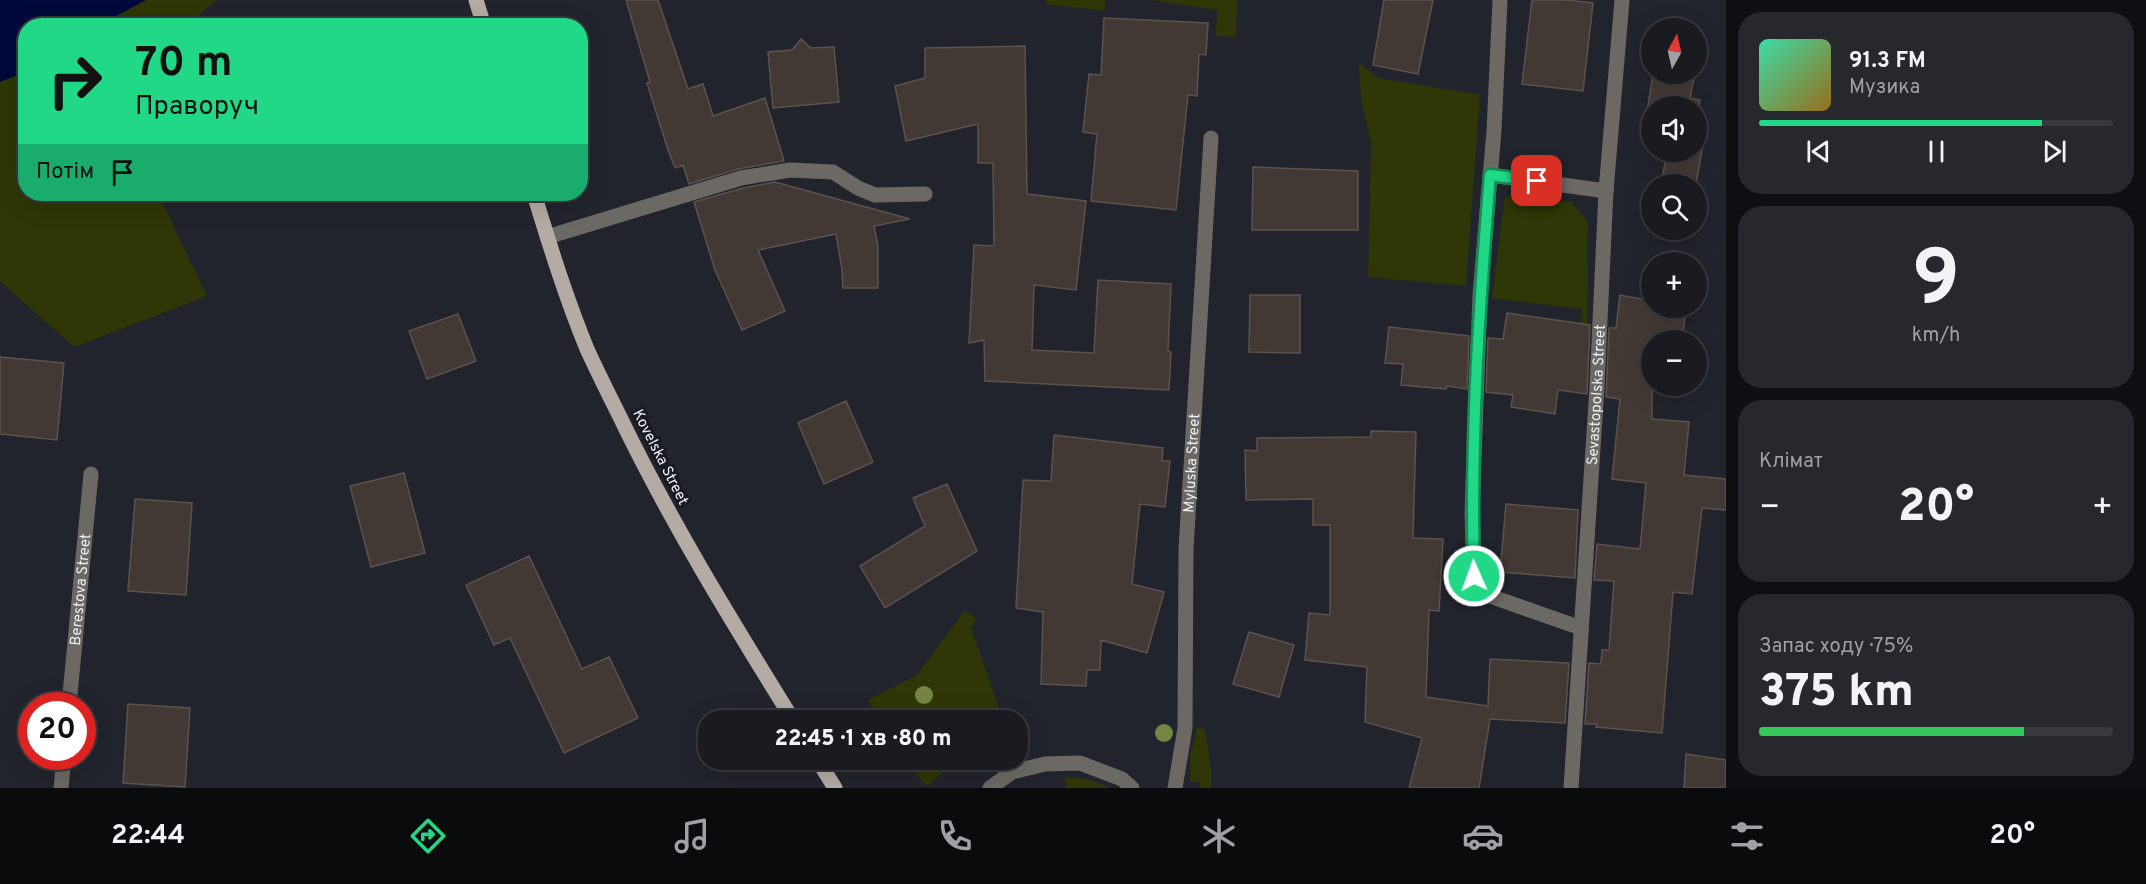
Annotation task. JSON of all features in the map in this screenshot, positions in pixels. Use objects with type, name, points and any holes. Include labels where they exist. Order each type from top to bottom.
[{"type":"main road","points":[[476,0],[482,18]]},
{"type":"main road","name":"Kovelska Street","points":[[536,201],[558,273],[588,350],[657,492],[727,615],[787,710]]},
{"type":"main road","points":[[824,770],[835,788]]},
{"type":"street","points":[[1500,0],[1490,175],[1479,306],[1472,513],[1474,576],[1478,589],[1487,595],[1581,628]]},
{"type":"street","name":"Sevastopolska Street","points":[[1571,788],[1597,386],[1606,191],[1622,0]]},
{"type":"street","name":"Myluska Street","points":[[1175,788],[1185,728],[1186,549],[1211,138]]},
{"type":"street","points":[[547,237],[741,178],[790,170],[833,172],[858,188],[875,195],[925,194]]},
{"type":"street","points":[[1490,175],[1606,191]]},
{"type":"street","name":"Berestova Street","points":[[70,692],[91,474]]},
{"type":"street","points":[[990,788],[1012,772],[1045,764],[1080,763],[1122,780],[1132,788]]},
{"type":"street","points":[[61,788],[63,770]]},
{"type":"green space","points":[[146,0],[216,0],[195,18],[114,18]]},
{"type":"green space","points":[[1046,0],[1105,0],[1105,11],[1046,4]]},
{"type":"green space","points":[[1151,0],[1237,0],[1236,37],[1216,36],[1217,10]]},
{"type":"green space","points":[[1359,63],[1378,78],[1480,95],[1466,286],[1368,277],[1371,142],[1361,100]]},
{"type":"green space","points":[[18,75],[18,201],[161,201],[207,296],[74,347],[0,281],[0,82]]},
{"type":"green space","points":[[1505,196],[1571,202],[1588,222],[1587,355],[1578,354],[1582,309],[1492,298]]},
{"type":"green space","points":[[965,610],[976,619],[971,627],[1000,710],[874,710],[868,700],[917,675]]},
{"type":"green space","points":[[1197,727],[1205,729],[1212,774],[1211,788],[1200,788],[1200,783],[1190,781],[1190,756]]},
{"type":"green space","points":[[914,770],[945,770],[928,786],[922,782]]},
{"type":"green space","points":[[1064,777],[1087,780],[1109,788],[1062,788],[1067,786]]},
{"type":"shaded area","points":[[0,0],[146,0],[114,18],[18,18],[18,75],[0,82]]},
{"type":"building","points":[[626,0],[658,0],[688,89],[703,84],[713,116],[765,98],[784,161],[738,169],[689,184],[683,165],[675,168],[668,150],[647,83],[650,82]]},
{"type":"building","points":[[1384,0],[1433,0],[1418,74],[1373,65]]},
{"type":"building","points":[[1532,0],[1593,3],[1583,91],[1522,84]]},
{"type":"building","points":[[1104,18],[1208,23],[1206,55],[1199,54],[1197,96],[1188,95],[1176,210],[1091,201],[1097,134],[1083,132],[1089,74],[1101,75]]},
{"type":"building","points":[[801,39],[811,48],[834,47],[839,102],[773,108],[768,52],[792,50]]},
{"type":"building","points":[[1025,46],[1027,194],[1086,201],[1076,290],[1034,285],[1032,350],[1094,353],[1098,280],[1171,284],[1169,390],[985,381],[984,340],[969,343],[974,245],[994,246],[993,163],[978,163],[978,124],[906,141],[895,86],[925,78],[925,48]]},
{"type":"building","points":[[1651,84],[1693,84],[1690,96],[1650,96]]},
{"type":"building","points":[[1665,162],[1700,162],[1698,174],[1663,174]]},
{"type":"building","points":[[1253,167],[1358,171],[1358,230],[1252,230]]},
{"type":"building","points":[[775,182],[910,219],[874,226],[878,246],[878,288],[843,288],[836,234],[758,250],[785,311],[742,330],[715,270],[694,202],[743,188]]},
{"type":"building","points":[[1250,295],[1300,295],[1300,353],[1249,352]]},
{"type":"building","points":[[1620,295],[1641,299],[1641,318],[1685,318],[1683,330],[1641,330],[1641,396],[1652,396],[1652,419],[1689,422],[1684,475],[1726,479],[1726,510],[1702,508],[1692,594],[1673,592],[1662,733],[1585,724],[1589,663],[1601,664],[1602,650],[1609,650],[1614,581],[1594,580],[1597,544],[1640,549],[1646,483],[1612,479],[1620,399],[1606,397],[1609,328],[1616,328]]},
{"type":"building","points":[[1507,313],[1590,325],[1587,394],[1558,390],[1555,414],[1511,407],[1513,395],[1486,392],[1488,338],[1503,339]]},
{"type":"building","points":[[458,314],[476,361],[427,379],[409,331]]},
{"type":"building","points":[[1389,327],[1469,336],[1467,389],[1401,385],[1403,364],[1385,363]]},
{"type":"building","points":[[0,357],[64,363],[57,440],[0,434]]},
{"type":"building","points":[[846,401],[873,462],[824,484],[798,423]]},
{"type":"building","points":[[1371,431],[1416,432],[1413,538],[1443,539],[1439,611],[1429,610],[1426,697],[1488,706],[1490,659],[1569,663],[1565,723],[1490,719],[1479,788],[1409,788],[1422,738],[1365,722],[1367,667],[1305,660],[1309,613],[1330,615],[1330,525],[1313,525],[1313,499],[1246,500],[1245,450],[1257,451],[1257,438],[1371,437]]},
{"type":"building","points":[[1054,435],[1163,448],[1162,461],[1170,461],[1165,507],[1140,504],[1132,584],[1164,592],[1147,653],[1101,640],[1100,670],[1087,670],[1086,686],[1041,684],[1043,612],[1016,608],[1023,480],[1051,481]]},
{"type":"building","points":[[404,473],[425,553],[371,567],[350,486]]},
{"type":"building","points":[[947,484],[977,551],[885,608],[860,566],[925,526],[913,498]]},
{"type":"building","points":[[135,499],[192,503],[186,595],[128,591]]},
{"type":"building","points":[[1506,504],[1578,510],[1575,578],[1500,572]]},
{"type":"building","points":[[529,556],[582,669],[609,657],[638,718],[564,753],[510,638],[494,645],[466,585]]},
{"type":"building","points":[[1249,632],[1294,645],[1279,697],[1233,684]]},
{"type":"building","points":[[128,704],[190,708],[185,787],[123,783]]},
{"type":"building","points":[[1686,754],[1726,760],[1726,788],[1684,788]]},
{"type":"route","points":[[1474,576],[1472,513],[1480,295],[1490,175],[1537,181]]}]
